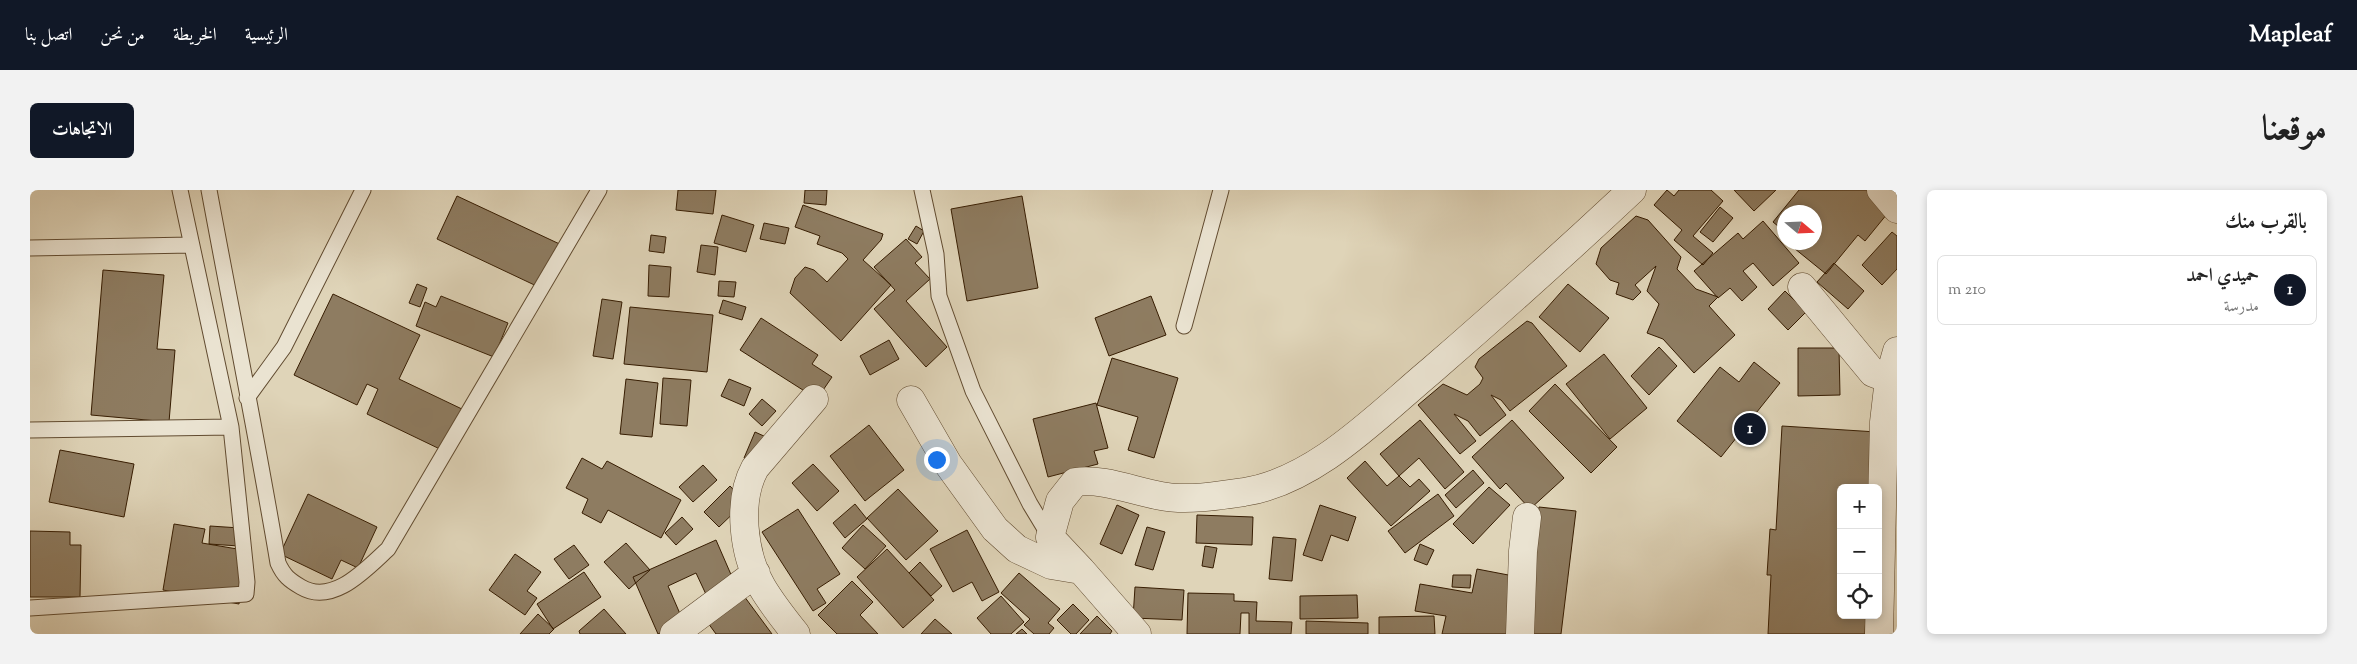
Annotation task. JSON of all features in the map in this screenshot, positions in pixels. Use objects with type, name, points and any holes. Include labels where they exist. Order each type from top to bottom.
[{"type":"street","points":[[1137,634],[1112,603],[1050,537],[1060,501],[1075,482],[1100,483],[1163,497],[1192,496],[1244,492],[1272,485],[1313,464],[1352,437],[1475,333],[1632,190]]},
{"type":"street","points":[[1881,190],[1897,209]]},
{"type":"street","points":[[1802,287],[1873,373],[1890,379]]},
{"type":"street","points":[[1879,634],[1884,422],[1890,379],[1897,351]]},
{"type":"street","points":[[796,634],[776,609],[756,573],[744,524],[745,498],[748,480],[754,468],[814,399]]},
{"type":"street","points":[[911,400],[948,464],[995,529],[1017,548],[1051,565],[1081,570]]},
{"type":"street","points":[[1520,634],[1523,551],[1527,517]]},
{"type":"street","points":[[674,634],[756,573]]},
{"type":"lane","points":[[30,608],[245,595],[247,582],[231,427],[190,245],[180,190]]},
{"type":"lane","points":[[209,190],[278,562],[285,578],[308,592],[329,592],[355,578],[388,549],[599,190]]},
{"type":"lane","points":[[247,398],[284,347],[363,190]]},
{"type":"lane","points":[[922,190],[936,254],[939,296],[973,391],[1030,504],[1050,537]]},
{"type":"lane","points":[[1184,326],[1221,190]]},
{"type":"lane","points":[[30,248],[190,245]]},
{"type":"lane","points":[[30,430],[231,427]]},
{"type":"building","points":[[678,190],[716,190],[713,214],[676,210]]},
{"type":"building","points":[[805,190],[827,190],[826,205],[804,203]]},
{"type":"building","points":[[1667,190],[1674,196],[1679,190],[1711,190],[1723,201],[1693,236],[1713,253],[1703,265],[1674,240],[1682,230],[1654,205]]},
{"type":"building","points":[[1734,190],[1776,190],[1754,211]]},
{"type":"building","points":[[1799,190],[1881,190],[1896,203],[1865,241],[1858,235],[1826,274],[1796,250],[1822,250],[1822,205],[1787,205]]},
{"type":"building","points":[[457,196],[566,247],[545,290],[437,239]]},
{"type":"building","points":[[1022,196],[1038,288],[967,301],[951,209]]},
{"type":"building","points":[[803,205],[883,234],[881,240],[863,260],[891,285],[841,341],[790,293],[795,278],[805,267],[814,270],[827,282],[848,259],[842,253],[817,244],[820,236],[795,227]]},
{"type":"building","points":[[1720,207],[1733,218],[1713,242],[1700,232]]},
{"type":"building","points":[[722,215],[754,225],[746,252],[714,243]]},
{"type":"building","points":[[1636,216],[1648,220],[1681,257],[1677,269],[1696,289],[1718,297],[1709,306],[1735,335],[1694,373],[1663,339],[1647,333],[1659,304],[1647,291],[1656,266],[1635,285],[1641,292],[1633,300],[1616,294],[1619,283],[1610,280],[1596,264],[1601,248]]},
{"type":"building","points":[[1777,217],[1777,225],[1773,222]]},
{"type":"building","points":[[1763,221],[1777,237],[1777,250],[1788,250],[1799,263],[1773,286],[1753,263],[1743,271],[1757,287],[1742,301],[1730,288],[1718,298],[1694,271],[1738,233],[1743,239]]},
{"type":"building","points":[[764,223],[789,228],[785,244],[760,239]]},
{"type":"building","points":[[916,226],[924,231],[917,244],[908,239]]},
{"type":"building","points":[[1892,232],[1897,236],[1897,269],[1882,285],[1862,265]]},
{"type":"building","points":[[651,235],[666,237],[664,253],[649,251]]},
{"type":"building","points":[[906,239],[922,257],[915,263],[930,279],[906,301],[947,347],[926,367],[874,309],[895,290],[874,267]]},
{"type":"building","points":[[701,245],[718,247],[715,275],[697,272]]},
{"type":"building","points":[[1834,263],[1864,291],[1848,309],[1817,282]]},
{"type":"building","points":[[649,265],[671,267],[669,297],[648,296]]},
{"type":"building","points":[[103,270],[164,275],[157,349],[175,350],[169,422],[91,415]]},
{"type":"building","points":[[719,281],[736,282],[734,297],[718,296]]},
{"type":"building","points":[[417,284],[427,288],[420,307],[409,303]]},
{"type":"building","points":[[1568,284],[1609,318],[1580,352],[1539,317]]},
{"type":"building","points":[[1785,291],[1806,312],[1788,330],[1768,309]]},
{"type":"building","points":[[333,294],[420,335],[399,379],[464,410],[444,451],[367,414],[378,389],[367,384],[357,405],[294,375]]},
{"type":"building","points":[[441,296],[508,323],[494,357],[416,326],[425,302],[436,307]]},
{"type":"building","points":[[1151,296],[1166,335],[1109,356],[1095,318]]},
{"type":"building","points":[[602,299],[622,302],[613,359],[593,356]]},
{"type":"building","points":[[723,300],[746,307],[742,320],[719,313]]},
{"type":"building","points":[[630,307],[713,315],[707,372],[624,364]]},
{"type":"building","points":[[761,318],[818,355],[812,364],[832,377],[817,399],[740,350]]},
{"type":"building","points":[[1527,321],[1532,323],[1567,366],[1510,411],[1501,400],[1491,395],[1506,415],[1480,436],[1468,421],[1454,414],[1476,441],[1460,454],[1418,405],[1443,384],[1467,395],[1480,384],[1483,378],[1475,367],[1479,359]]},
{"type":"building","points":[[889,340],[899,359],[870,375],[860,356]]},
{"type":"building","points":[[1659,347],[1677,366],[1649,395],[1631,376]]},
{"type":"building","points":[[1798,348],[1839,348],[1840,395],[1798,396]]},
{"type":"building","points":[[1604,354],[1647,408],[1610,439],[1566,384]]},
{"type":"building","points":[[1112,358],[1178,378],[1154,458],[1128,450],[1138,417],[1097,405]]},
{"type":"building","points":[[1754,362],[1780,383],[1721,457],[1677,421],[1720,367],[1739,382]]},
{"type":"building","points":[[663,378],[691,380],[687,426],[660,424]]},
{"type":"building","points":[[626,379],[658,383],[652,437],[620,434]]},
{"type":"building","points":[[729,379],[751,388],[744,406],[721,396]]},
{"type":"building","points":[[1555,384],[1617,447],[1591,473],[1529,411]]},
{"type":"building","points":[[762,399],[776,411],[762,426],[749,414]]},
{"type":"building","points":[[1096,403],[1108,448],[1094,451],[1098,464],[1048,477],[1033,419]]},
{"type":"building","points":[[1420,420],[1464,472],[1445,489],[1419,458],[1399,476],[1380,454]]},
{"type":"building","points":[[1512,420],[1564,478],[1530,509],[1506,483],[1500,489],[1472,457]]},
{"type":"building","points":[[869,425],[904,470],[865,501],[830,456]]},
{"type":"building","points":[[1782,426],[1877,432],[1874,484],[1837,484],[1837,619],[1866,619],[1865,634],[1768,634],[1771,575],[1767,575],[1770,529],[1776,530]]},
{"type":"building","points":[[755,432],[777,442],[764,468],[744,458]]},
{"type":"building","points":[[60,450],[134,464],[124,517],[49,502]]},
{"type":"building","points":[[582,458],[602,469],[607,461],[681,500],[661,538],[608,510],[601,523],[582,513],[588,499],[566,488]]},
{"type":"building","points":[[1365,461],[1387,486],[1399,476],[1410,487],[1419,479],[1430,491],[1391,526],[1347,478]]},
{"type":"building","points":[[813,464],[839,491],[817,511],[792,483]]},
{"type":"building","points":[[703,465],[717,480],[693,502],[679,487]]},
{"type":"building","points":[[1473,470],[1484,483],[1456,508],[1445,495]]},
{"type":"building","points":[[730,486],[745,502],[719,527],[704,512]]},
{"type":"building","points":[[1489,487],[1510,505],[1473,544],[1453,524]]},
{"type":"building","points":[[898,489],[938,531],[906,560],[867,518]]},
{"type":"building","points":[[308,494],[377,527],[358,568],[341,560],[332,579],[280,554]]},
{"type":"building","points":[[1438,494],[1454,516],[1405,553],[1388,531]]},
{"type":"building","points":[[855,504],[867,519],[845,538],[833,523]]},
{"type":"building","points":[[1117,505],[1139,515],[1122,554],[1100,544]]},
{"type":"building","points":[[1320,505],[1356,517],[1348,541],[1331,535],[1322,561],[1303,555]]},
{"type":"building","points":[[1539,507],[1576,511],[1561,634],[1524,634]]},
{"type":"building","points":[[798,509],[840,574],[817,589],[826,603],[813,611],[762,532]]},
{"type":"building","points":[[1197,515],[1253,517],[1252,545],[1196,543]]},
{"type":"building","points":[[682,517],[693,529],[676,545],[665,533]]},
{"type":"building","points":[[174,524],[205,529],[202,543],[249,551],[239,604],[163,590]]},
{"type":"building","points":[[863,525],[886,546],[865,569],[842,548]]},
{"type":"building","points":[[210,526],[240,528],[239,546],[209,544]]},
{"type":"building","points":[[1147,527],[1165,532],[1153,570],[1135,565]]},
{"type":"building","points":[[967,530],[999,592],[982,601],[972,582],[953,592],[930,549]]},
{"type":"building","points":[[30,531],[70,532],[70,545],[81,545],[80,597],[30,597]]},
{"type":"building","points":[[1273,537],[1296,539],[1292,581],[1269,579]]},
{"type":"building","points":[[716,540],[739,593],[711,605],[696,573],[668,586],[684,623],[658,634],[633,577]]},
{"type":"building","points":[[626,543],[650,570],[629,589],[604,562]]},
{"type":"building","points":[[1420,544],[1434,550],[1427,565],[1414,560]]},
{"type":"building","points":[[574,545],[589,565],[569,579],[554,559]]},
{"type":"building","points":[[1205,546],[1217,548],[1213,568],[1202,566]]},
{"type":"building","points":[[887,549],[934,600],[903,628],[857,577]]},
{"type":"building","points":[[515,554],[541,572],[527,591],[537,598],[525,615],[489,590]]},
{"type":"building","points":[[920,562],[942,586],[931,596],[909,573]]},
{"type":"building","points":[[1477,569],[1524,578],[1513,634],[1442,634],[1446,616],[1415,611],[1420,584],[1472,593]]},
{"type":"building","points":[[584,572],[601,597],[553,629],[537,604]]},
{"type":"building","points":[[1019,573],[1060,609],[1048,623],[1054,628],[1049,634],[1034,634],[1024,625],[1030,619],[1001,593]]},
{"type":"building","points":[[1453,575],[1471,575],[1470,588],[1452,587]]},
{"type":"building","points":[[852,581],[873,602],[860,615],[878,634],[837,634],[818,615]]},
{"type":"building","points":[[1135,587],[1184,590],[1182,620],[1133,618]]},
{"type":"building","points":[[1188,593],[1234,594],[1234,601],[1257,602],[1256,621],[1292,622],[1291,634],[1249,634],[1249,613],[1241,613],[1240,634],[1187,634]]},
{"type":"building","points":[[1357,595],[1358,618],[1300,619],[1300,596]]},
{"type":"building","points":[[744,596],[772,634],[716,634],[708,623]]},
{"type":"building","points":[[1001,596],[1024,622],[1011,634],[991,634],[977,618]]},
{"type":"building","points":[[1073,604],[1089,620],[1076,634],[1071,634],[1057,620]]},
{"type":"building","points":[[604,609],[626,634],[580,634],[579,631]]},
{"type":"building","points":[[538,614],[554,629],[549,634],[520,634]]},
{"type":"building","points":[[1097,616],[1112,631],[1110,634],[1080,634]]},
{"type":"building","points":[[1434,616],[1435,634],[1379,634],[1379,617]]},
{"type":"building","points":[[935,619],[952,634],[921,634]]},
{"type":"building","points":[[1306,621],[1368,623],[1368,634],[1306,634]]},
{"type":"building","points":[[1022,629],[1027,634],[1016,634]]},
{"type":"place","name":"حميدي احمد","points":[[1750,429]]}]
